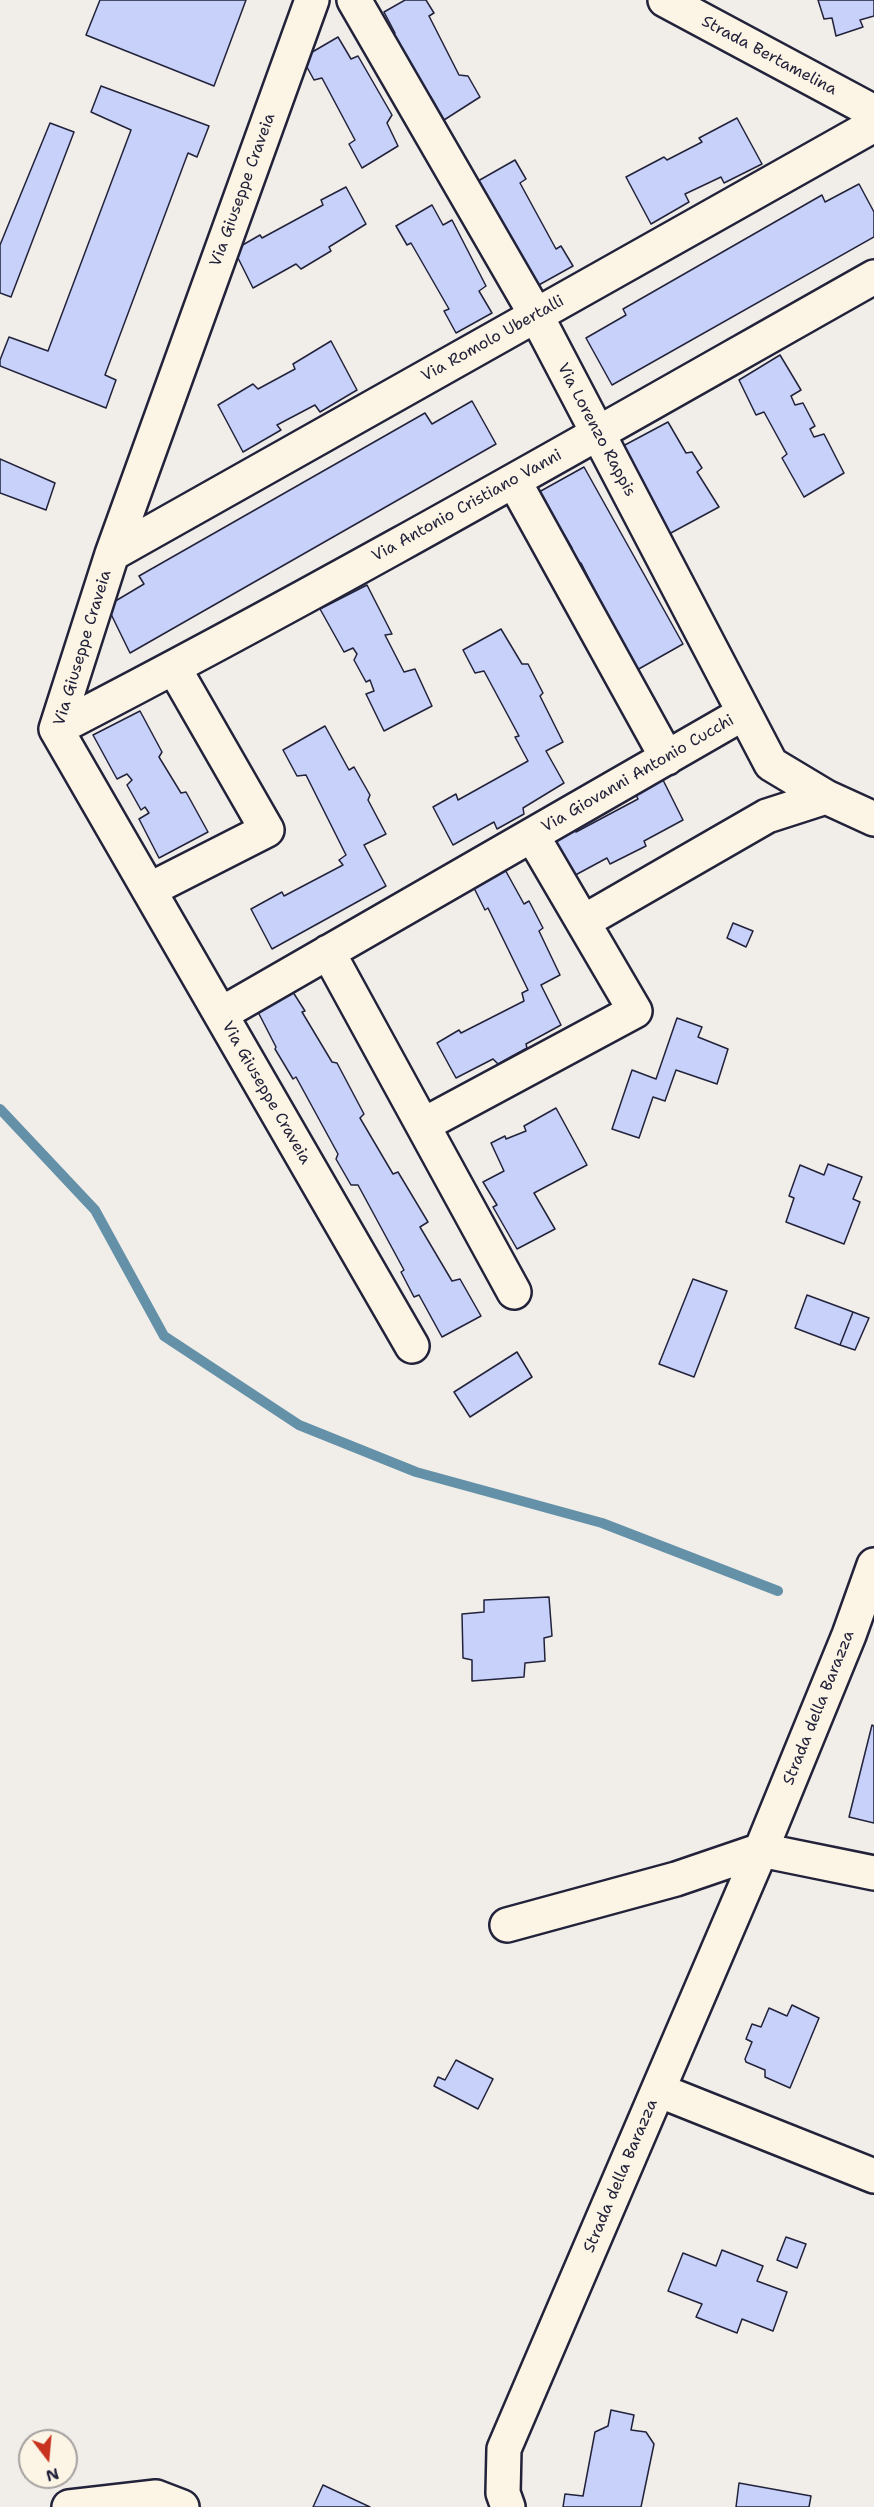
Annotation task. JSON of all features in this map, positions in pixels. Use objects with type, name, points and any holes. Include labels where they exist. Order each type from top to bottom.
[{"type":"street","name":"Via Giuseppe Craveia","points":[[312,0],[112,554],[56,729],[412,1346]]},
{"type":"street","name":"Via Lorenzo Rappis","points":[[354,0],[536,315],[771,764],[826,797],[874,819]]},
{"type":"street","name":"Strada Bertamelina","points":[[665,0],[874,112]]},
{"type":"street","name":"Via Romolo Ubertalli","points":[[112,554],[874,125]]},
{"type":"street","name":"Via Antonio Cristiano Vanni","points":[[56,729],[174,668],[514,481],[874,277]]},
{"type":"street","points":[[514,481],[667,758]]},
{"type":"street","points":[[149,890],[267,830],[174,668]]},
{"type":"street","name":"Via Giovanni Antonio Cucchi","points":[[221,1014],[744,713]]},
{"type":"street","points":[[583,922],[767,816],[826,797]]},
{"type":"street","name":"Via Giovanni Antonio Cucchi","points":[[423,1125],[635,1011],[532,835]]},
{"type":"street","points":[[328,952],[514,1292]]},
{"type":"street","name":"Strada della Barazza","points":[[508,2507],[503,2493],[504,2449],[761,1850],[849,1635],[874,1565]]},
{"type":"street","points":[[507,1925],[676,1879],[761,1850],[874,1873]]},
{"type":"street","points":[[658,2090],[874,2176]]},
{"type":"street","points":[[69,2507],[156,2497],[182,2507]]},
{"type":"building","points":[[100,0],[246,0],[214,86],[86,35]]},
{"type":"building","points":[[405,0],[426,0],[434,13],[429,16],[459,75],[468,76],[480,97],[444,120],[431,97],[424,99],[389,36],[395,33],[384,12]]},
{"type":"building","points":[[818,0],[874,0],[874,16],[860,20],[863,27],[836,36],[832,18],[824,19]]},
{"type":"building","points":[[338,37],[351,59],[358,56],[392,115],[387,123],[398,146],[362,168],[349,144],[355,140],[322,78],[314,80],[302,58]]},
{"type":"building","points":[[101,86],[209,126],[197,157],[188,153],[105,375],[116,380],[106,408],[0,366],[9,337],[48,351],[131,130],[91,112]]},
{"type":"building","points":[[737,118],[762,164],[724,183],[721,177],[685,194],[689,202],[651,224],[626,177],[664,157],[667,160],[702,142],[699,138]]},
{"type":"building","points":[[50,123],[74,132],[11,297],[0,293],[0,245]]},
{"type":"building","points":[[515,160],[526,179],[520,183],[556,249],[561,246],[573,266],[537,286],[526,265],[519,269],[482,204],[489,199],[478,181]]},
{"type":"building","points":[[859,184],[874,212],[874,237],[612,385],[586,338],[626,315],[623,309],[822,195],[825,202]]},
{"type":"building","points":[[346,187],[366,224],[329,247],[331,251],[301,269],[296,264],[253,288],[234,250],[260,235],[262,238],[323,205],[321,200]]},
{"type":"building","points":[[432,205],[443,225],[452,220],[486,286],[479,291],[492,313],[456,333],[444,311],[449,309],[411,243],[407,245],[396,226]]},
{"type":"building","points":[[331,341],[357,390],[320,412],[315,405],[277,425],[281,430],[243,452],[218,405],[253,384],[258,389],[295,369],[293,364]]},
{"type":"building","points":[[780,355],[801,390],[791,396],[795,405],[803,403],[815,426],[810,429],[814,437],[824,434],[844,473],[804,497],[782,458],[787,454],[764,412],[756,415],[739,380]]},
{"type":"building","points":[[472,401],[496,444],[130,653],[107,606],[144,584],[139,576],[425,413],[432,424]]},
{"type":"building","points":[[668,422],[686,453],[692,452],[702,468],[697,472],[719,507],[669,534],[623,446]]},
{"type":"building","points":[[0,459],[55,483],[46,510],[0,493]]},
{"type":"building","points":[[584,467],[683,644],[637,670],[618,632],[611,636],[599,613],[605,610],[581,563],[572,566],[565,553],[572,548],[539,492]]},
{"type":"building","points":[[367,585],[392,634],[385,635],[404,672],[415,669],[432,706],[384,731],[366,694],[374,691],[370,680],[366,682],[354,660],[357,654],[353,648],[344,652],[320,609]]},
{"type":"building","points":[[501,629],[522,664],[528,664],[543,693],[540,696],[563,742],[546,751],[564,783],[523,808],[524,814],[497,829],[494,822],[453,845],[433,807],[456,794],[458,800],[528,761],[515,737],[519,736],[484,671],[475,673],[463,650]]},
{"type":"building","points":[[140,711],[162,752],[159,757],[181,793],[186,792],[208,832],[159,858],[139,819],[149,813],[145,807],[141,810],[127,785],[132,780],[127,774],[117,779],[93,735]]},
{"type":"building","points":[[325,726],[349,770],[354,767],[370,795],[368,800],[386,834],[364,845],[386,886],[272,949],[251,909],[282,892],[284,896],[343,865],[339,860],[346,855],[306,775],[297,776],[283,750]]},
{"type":"building","points":[[662,778],[683,820],[644,841],[646,846],[610,864],[607,858],[568,879],[549,841],[573,828],[576,832],[638,799],[635,793]]},
{"type":"building","points":[[503,866],[524,904],[529,901],[543,928],[539,931],[560,975],[541,985],[561,1025],[526,1044],[527,1048],[498,1064],[493,1059],[456,1078],[437,1043],[459,1030],[461,1033],[524,1001],[522,993],[528,990],[488,908],[485,910],[471,882]]},
{"type":"building","points":[[733,923],[753,931],[746,947],[727,938]]},
{"type":"building","points":[[291,989],[332,1062],[337,1063],[364,1114],[360,1118],[393,1174],[398,1172],[428,1222],[420,1227],[452,1281],[460,1279],[481,1316],[442,1337],[419,1295],[414,1297],[401,1272],[404,1270],[358,1185],[351,1185],[336,1159],[338,1154],[296,1077],[293,1079],[275,1049],[257,1010]]},
{"type":"building","points":[[677,1018],[702,1027],[698,1037],[728,1049],[717,1084],[676,1070],[665,1101],[653,1097],[639,1138],[612,1129],[632,1070],[656,1079]]},
{"type":"building","points":[[556,1108],[587,1165],[534,1193],[555,1229],[517,1249],[493,1207],[497,1205],[483,1182],[504,1171],[491,1143],[505,1136],[506,1139],[526,1131],[524,1126]]},
{"type":"building","points":[[828,1164],[862,1177],[853,1199],[860,1202],[844,1244],[786,1222],[794,1198],[789,1196],[800,1165],[824,1175]]},
{"type":"building","points":[[693,1279],[727,1291],[694,1377],[659,1364]]},
{"type":"building","points":[[807,1295],[853,1312],[840,1345],[795,1328]]},
{"type":"building","points":[[853,1312],[869,1318],[855,1350],[840,1345]]},
{"type":"building","points":[[517,1352],[532,1377],[470,1417],[454,1392]]},
{"type":"building","points":[[549,1597],[552,1636],[544,1638],[545,1661],[525,1663],[524,1677],[472,1681],[472,1660],[463,1658],[462,1614],[484,1612],[484,1600]]},
{"type":"building","points":[[872,1725],[874,1726],[874,1823],[849,1817]]},
{"type":"building","points":[[792,2005],[819,2018],[790,2088],[765,2077],[765,2070],[746,2062],[745,2059],[752,2042],[746,2039],[752,2024],[761,2027],[769,2008],[787,2016]]},
{"type":"building","points":[[456,2060],[493,2079],[478,2109],[434,2086],[438,2077],[445,2080]]},
{"type":"building","points":[[786,2237],[806,2244],[797,2268],[777,2260]]},
{"type":"building","points":[[722,2250],[763,2266],[757,2281],[787,2292],[773,2331],[742,2319],[737,2333],[696,2317],[702,2304],[668,2291],[683,2253],[716,2266]]},
{"type":"building","points":[[611,2410],[634,2415],[631,2430],[646,2432],[654,2444],[641,2507],[563,2507],[565,2494],[583,2496],[595,2432],[608,2426]]},
{"type":"building","points":[[739,2483],[811,2496],[809,2507],[736,2507]]},
{"type":"building","points":[[323,2485],[370,2507],[313,2507]]},
{"type":"waterway","points":[[0,1109],[95,1210],[164,1336],[299,1425],[416,1472],[602,1523],[778,1591]]}]
